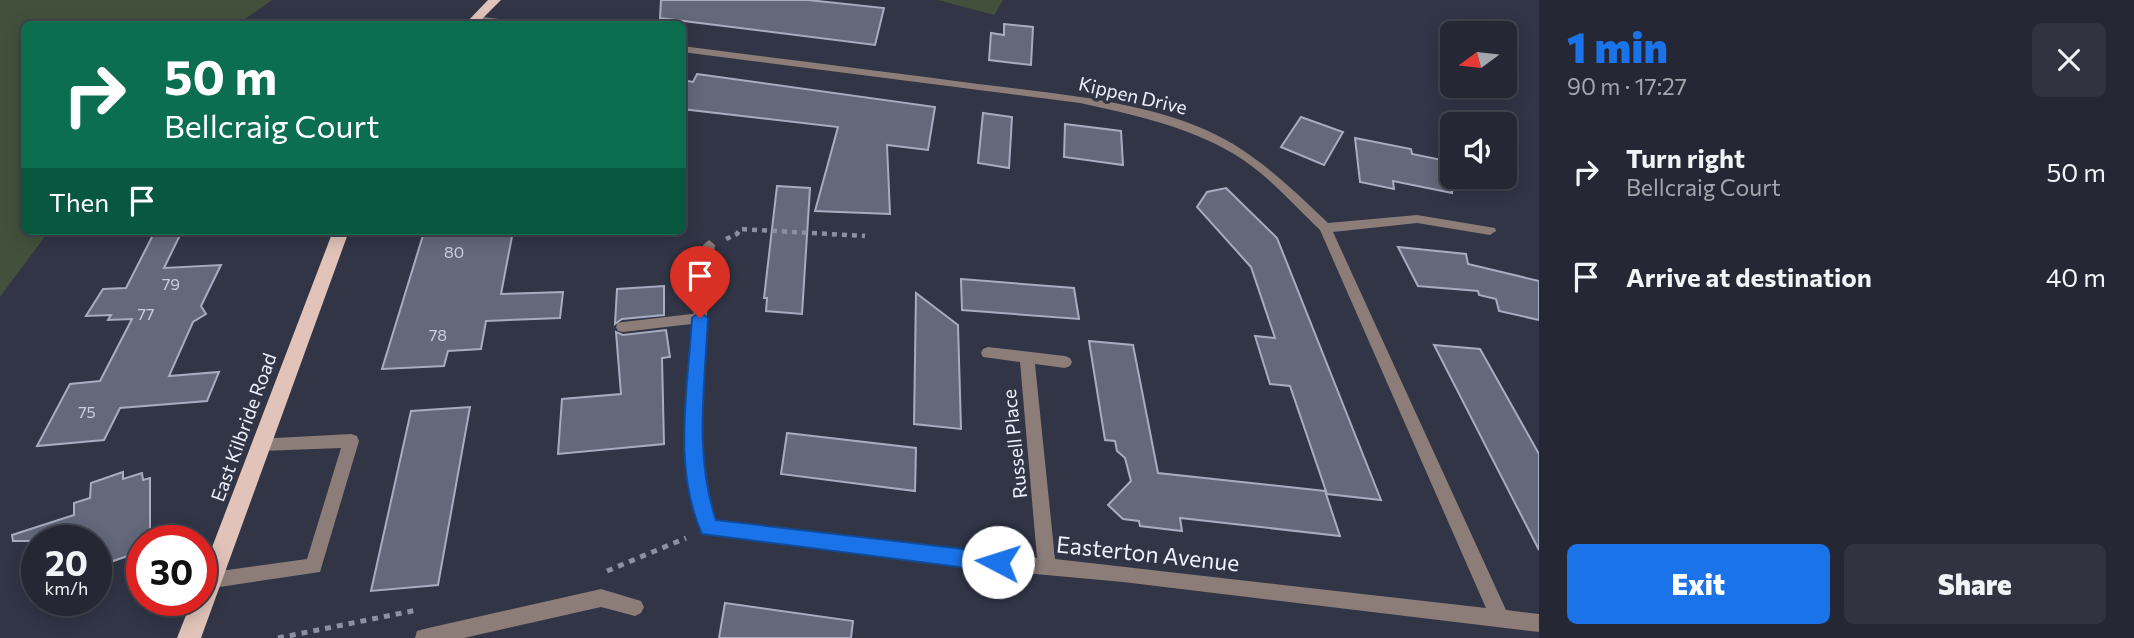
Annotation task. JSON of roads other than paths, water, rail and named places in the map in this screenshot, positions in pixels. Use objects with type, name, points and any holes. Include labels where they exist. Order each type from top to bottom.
[{"type":"main road","points":[[474,21],[495,0]]},
{"type":"main road","name":"East Kilbride Road","points":[[217,569],[340,235]]},
{"type":"main road","name":"East Kilbride Road","points":[[189,638],[198,616]]},
{"type":"street","name":"Kippen Drive","points":[[686,50],[1080,100],[1148,115],[1201,132],[1241,153],[1276,181],[1325,228],[1500,618]]},
{"type":"street","points":[[1325,228],[1417,219],[1490,231]]},
{"type":"street","points":[[623,327],[700,318],[709,245]]},
{"type":"street","name":"Easterton Avenue","points":[[700,318],[693,441],[701,503],[709,528],[948,558],[1539,623]]},
{"type":"street","points":[[988,353],[1065,362]]},
{"type":"street","name":"Russell Place","points":[[1027,358],[1047,567]]},
{"type":"street","points":[[217,579],[314,566],[351,441],[262,444]]},
{"type":"street","points":[[424,638],[477,631],[601,598],[635,607]]}]
